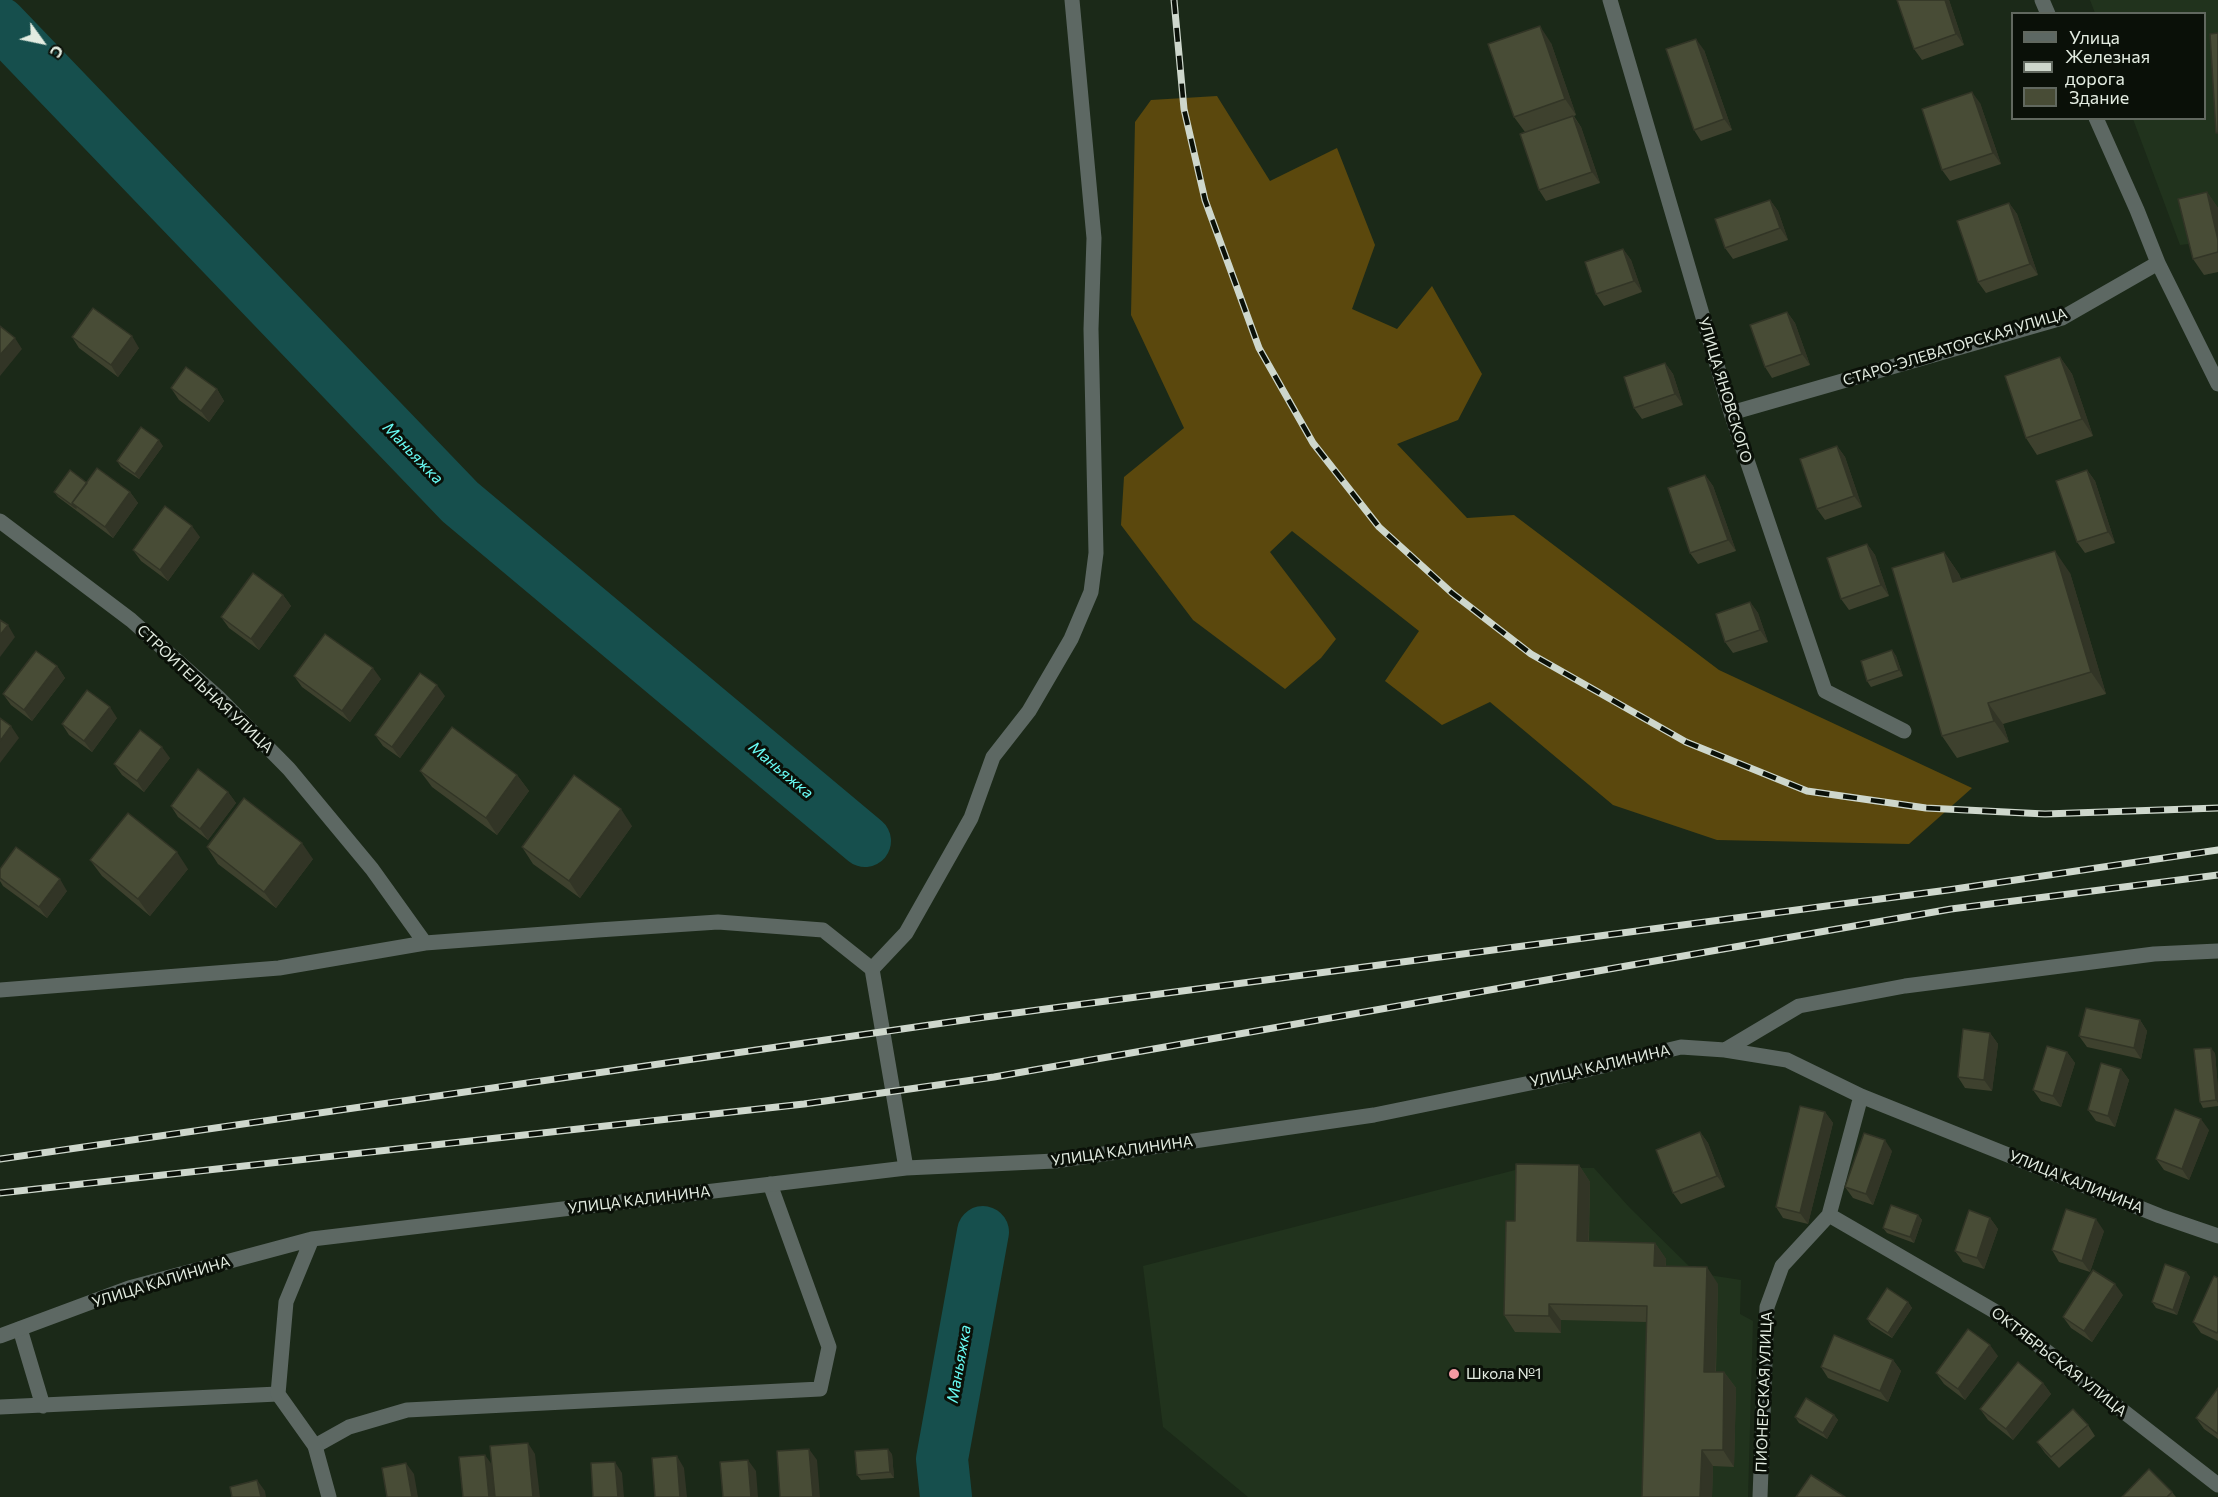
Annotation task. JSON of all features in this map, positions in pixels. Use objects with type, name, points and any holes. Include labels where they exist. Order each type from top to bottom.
[{"type":"street","points":[[872,969],[906,933],[971,818],[993,757],[1029,711],[1071,639],[1091,592],[1096,553],[1091,328],[1094,238],[1072,0]]},
{"type":"street","name":"УЛИЦА ЯНОВСКОГО","points":[[1610,0],[1731,413],[1825,691],[1904,731]]},
{"type":"street","points":[[2097,120],[2158,263],[2218,384]]},
{"type":"street","name":"СТАРО-ЭЛЕВАТОРСКАЯ УЛИЦА","points":[[1731,413],[2062,318],[2158,263]]},
{"type":"street","name":"СТРОИТЕЛЬНАЯ УЛИЦА","points":[[0,521],[131,620],[218,697],[290,769],[372,869],[425,943]]},
{"type":"street","points":[[0,990],[279,968],[425,943],[718,922],[823,930],[872,969],[906,1168]]},
{"type":"street","points":[[1725,1050],[1799,1006],[1905,986],[2154,954],[2218,951]]},
{"type":"street","name":"УЛИЦА КАЛИНИНА","points":[[0,1336],[129,1288],[312,1239],[906,1168],[1055,1161],[1374,1115],[1540,1081],[1681,1047],[1725,1050],[1788,1060],[1861,1096],[2149,1211],[2218,1236]]},
{"type":"street","name":"ПИОНЕРСКАЯ УЛИЦА","points":[[1760,1497],[1767,1307],[1782,1266],[1829,1215],[1861,1096]]},
{"type":"street","points":[[315,1446],[348,1427],[407,1410],[820,1389],[829,1347],[770,1184]]},
{"type":"street","name":"ОКТЯБРЬСКАЯ УЛИЦА","points":[[1829,1215],[1996,1312],[2218,1485]]},
{"type":"street","points":[[312,1239],[286,1302],[278,1394],[315,1446],[329,1497]]},
{"type":"street","points":[[20,1329],[44,1406]]},
{"type":"street","points":[[0,1407],[278,1394]]},
{"type":"shaded area","points":[[2090,0],[2218,0],[2218,272],[2204,275],[2197,243],[2180,245],[2133,120],[2206,120],[2206,12],[2095,12]]},
{"type":"shaded area","points":[[1217,96],[1270,181],[1337,148],[1375,245],[1352,309],[1397,329],[1432,286],[1482,374],[1458,420],[1397,444],[1467,518],[1514,515],[1719,670],[1972,788],[1909,844],[1717,840],[1613,805],[1490,702],[1442,725],[1385,681],[1419,631],[1292,531],[1270,552],[1336,639],[1321,658],[1285,689],[1193,620],[1121,525],[1124,477],[1184,428],[1131,315],[1135,122],[1151,100]]},
{"type":"shaded area","name":"Школа №1","points":[[1523,1168],[1594,1168],[1629,1207],[1696,1273],[1741,1280],[1740,1314],[1753,1321],[1748,1497],[1248,1497],[1163,1427],[1143,1266]]},
{"type":"building","points":[[1897,0],[1945,0],[1956,34],[1914,49]]},
{"type":"building","points":[[1540,26],[1565,99],[1514,117],[1488,44]]},
{"type":"building","points":[[2218,33],[2218,133],[2216,133],[2210,34]]},
{"type":"building","points":[[1696,39],[1724,119],[1694,130],[1666,49]]},
{"type":"building","points":[[1972,92],[1993,153],[1942,170],[1922,109]]},
{"type":"building","points":[[1573,116],[1592,172],[1539,190],[1520,134]]},
{"type":"building","points":[[2207,192],[2218,240],[2218,252],[2193,259],[2178,199]]},
{"type":"building","points":[[1770,200],[1780,228],[1725,248],[1715,219]]},
{"type":"building","points":[[2009,203],[2030,264],[1978,282],[1957,221]]},
{"type":"building","points":[[1623,249],[1634,281],[1596,294],[1585,262]]},
{"type":"building","points":[[93,308],[132,336],[111,365],[72,337]]},
{"type":"building","points":[[1787,312],[1802,354],[1765,367],[1750,325]]},
{"type":"building","points":[[0,326],[15,338],[0,355]]},
{"type":"building","points":[[2060,357],[2082,419],[2026,438],[2005,376]]},
{"type":"building","points":[[1665,363],[1675,394],[1634,408],[1624,377]]},
{"type":"building","points":[[186,367],[217,389],[201,411],[171,388]]},
{"type":"building","points":[[141,427],[159,440],[135,474],[117,461]]},
{"type":"building","points":[[1837,446],[1854,496],[1817,509],[1800,459]]},
{"type":"building","points":[[97,468],[130,492],[105,527],[72,503]]},
{"type":"building","points":[[70,470],[87,483],[72,503],[76,508],[54,492]]},
{"type":"building","points":[[2087,470],[2108,532],[2077,542],[2056,481]]},
{"type":"building","points":[[1705,475],[1728,540],[1690,553],[1668,488]]},
{"type":"building","points":[[165,506],[192,526],[160,570],[133,550]]},
{"type":"building","points":[[1867,544],[1881,585],[1841,599],[1827,558]]},
{"type":"building","points":[[2055,551],[2091,672],[1988,703],[1994,721],[1942,736],[1892,568],[1944,552],[1953,582]]},
{"type":"building","points":[[253,573],[283,595],[251,639],[221,617]]},
{"type":"building","points":[[1750,602],[1760,630],[1725,642],[1716,614]]},
{"type":"building","points":[[0,620],[8,625],[0,635]]},
{"type":"building","points":[[325,634],[373,668],[342,711],[294,676]]},
{"type":"building","points":[[1892,650],[1899,670],[1867,681],[1861,661]]},
{"type":"building","points":[[36,651],[57,666],[24,710],[3,694]]},
{"type":"building","points":[[420,673],[437,685],[392,747],[375,735]]},
{"type":"building","points":[[87,690],[110,707],[84,741],[62,724]]},
{"type":"building","points":[[0,718],[11,726],[0,741]]},
{"type":"building","points":[[452,727],[517,775],[486,818],[420,771]]},
{"type":"building","points":[[140,730],[162,747],[137,781],[114,764]]},
{"type":"building","points":[[198,769],[228,792],[200,829],[171,806]]},
{"type":"building","points":[[574,775],[621,809],[569,881],[522,847]]},
{"type":"building","points":[[244,798],[302,843],[264,892],[207,847]]},
{"type":"building","points":[[128,813],[177,852],[138,899],[90,860]]},
{"type":"building","points":[[16,847],[60,879],[39,907],[0,878],[0,869]]},
{"type":"building","points":[[2086,1008],[2140,1020],[2134,1048],[2079,1036]]},
{"type":"building","points":[[1963,1029],[1990,1033],[1984,1080],[1958,1077]]},
{"type":"building","points":[[2047,1046],[2067,1052],[2053,1096],[2033,1090]]},
{"type":"building","points":[[2211,1048],[2216,1100],[2200,1102],[2194,1049]]},
{"type":"building","points":[[2101,1063],[2121,1069],[2108,1116],[2088,1110]]},
{"type":"building","points":[[1800,1106],[1825,1112],[1800,1213],[1776,1207]]},
{"type":"building","points":[[2175,1109],[2201,1119],[2182,1169],[2156,1159]]},
{"type":"building","points":[[1700,1132],[1717,1176],[1673,1193],[1656,1150]]},
{"type":"building","points":[[1864,1133],[1885,1140],[1866,1194],[1845,1187]]},
{"type":"building","points":[[1516,1164],[1579,1165],[1577,1241],[1655,1243],[1654,1266],[1707,1267],[1704,1372],[1724,1372],[1723,1450],[1702,1450],[1700,1497],[1642,1497],[1647,1306],[1549,1304],[1549,1316],[1504,1315],[1506,1221],[1515,1221]]},
{"type":"building","points":[[1891,1205],[1918,1215],[1910,1237],[1883,1228]]},
{"type":"building","points":[[2066,1209],[2096,1219],[2082,1261],[2052,1250]]},
{"type":"building","points":[[1969,1210],[1990,1218],[1977,1258],[1955,1251]]},
{"type":"building","points":[[2165,1264],[2186,1272],[2173,1310],[2152,1302]]},
{"type":"building","points":[[2093,1270],[2115,1284],[2084,1331],[2063,1317]]},
{"type":"building","points":[[2214,1276],[2218,1278],[2217,1333],[2193,1322]]},
{"type":"building","points":[[1887,1288],[1908,1302],[1888,1333],[1867,1319]]},
{"type":"building","points":[[1968,1329],[1990,1345],[1958,1389],[1936,1373]]},
{"type":"building","points":[[1834,1335],[1893,1360],[1880,1391],[1821,1367]]},
{"type":"building","points":[[2018,1362],[2043,1383],[2006,1429],[1980,1409]]},
{"type":"building","points":[[2218,1388],[2218,1434],[2196,1418]]},
{"type":"building","points":[[1806,1398],[1834,1415],[1823,1433],[1795,1417]]},
{"type":"building","points":[[2073,1409],[2088,1425],[2051,1457],[2037,1442]]},
{"type":"building","points":[[528,1443],[533,1497],[495,1497],[490,1446]]},
{"type":"building","points":[[809,1449],[813,1497],[780,1497],[777,1451]]},
{"type":"building","points":[[888,1449],[890,1472],[857,1475],[855,1451]]},
{"type":"building","points":[[485,1455],[489,1497],[463,1497],[459,1457]]},
{"type":"building","points":[[677,1456],[680,1497],[655,1497],[652,1458]]},
{"type":"building","points":[[748,1460],[751,1497],[723,1497],[720,1462]]},
{"type":"building","points":[[615,1462],[618,1497],[593,1497],[591,1463]]},
{"type":"building","points":[[406,1463],[412,1497],[387,1497],[382,1468]]},
{"type":"building","points":[[2149,1469],[2172,1492],[2167,1497],[2122,1497]]},
{"type":"building","points":[[1811,1475],[1845,1497],[1796,1497]]},
{"type":"building","points":[[257,1480],[261,1497],[232,1497],[230,1487]]},
{"type":"waterway","name":"Маньяжка","points":[[0,23],[460,502],[865,841]]},
{"type":"waterway","name":"Маньяжка","points":[[946,1497],[942,1459],[983,1232]]},
{"type":"railway","points":[[1174,0],[1184,109],[1205,200],[1259,348],[1313,443],[1379,527],[1452,593],[1531,654],[1686,742],[1807,791],[1926,808],[2045,814],[2218,808]]},
{"type":"railway","points":[[0,1159],[985,1017],[1948,890],[2218,850]]},
{"type":"railway","points":[[0,1193],[804,1104],[994,1077],[1951,909],[2218,875]]},
{"type":"place","name":"Школа №1","points":[[1454,1374]]}]
